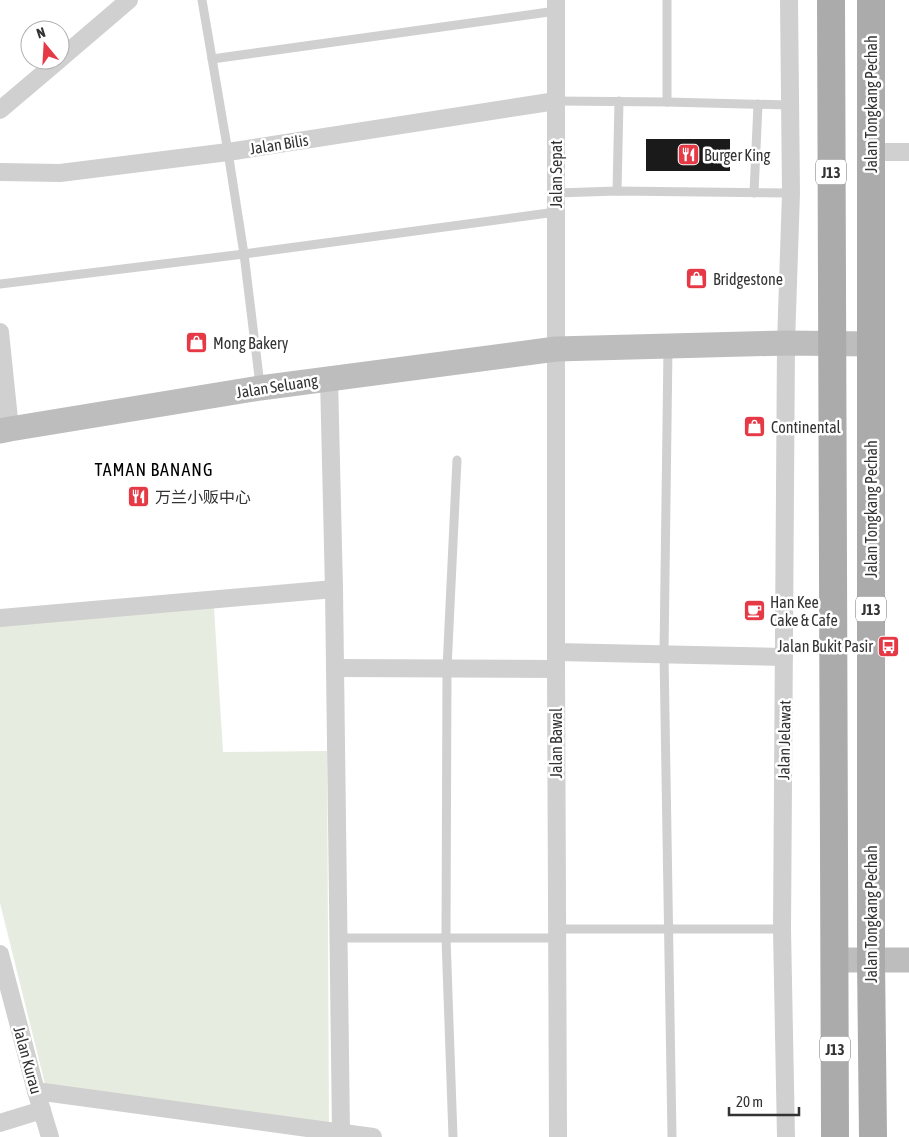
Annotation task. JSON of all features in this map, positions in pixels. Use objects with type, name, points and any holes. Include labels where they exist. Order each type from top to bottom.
[{"type":"main road","name":"J13","points":[[830,0],[836,1137]]},
{"type":"main road","name":"Jalan Tongkang Pechah","points":[[872,0],[871,960],[873,1137]]},
{"type":"street","points":[[70,50],[129,0]]},
{"type":"street","name":"Jalan Jelawat","points":[[786,1137],[782,929],[786,343],[791,193],[789,0]]},
{"type":"street","name":"Jalan Sepat","points":[[556,5],[556,349]]},
{"type":"street","points":[[0,110],[46,70]]},
{"type":"street","name":"Jalan Bilis","points":[[0,172],[60,174],[228,152],[556,101]]},
{"type":"street","points":[[871,152],[909,152]]},
{"type":"street","points":[[0,332],[5,430]]},
{"type":"street","name":"Jalan Seluang","points":[[5,430],[260,388],[556,349],[786,343],[871,344]]},
{"type":"street","name":"Jalan Bawal","points":[[556,349],[558,1137]]},
{"type":"street","points":[[329,378],[334,589],[341,1132]]},
{"type":"street","points":[[0,618],[334,589]]},
{"type":"street","points":[[335,668],[447,668],[664,654],[784,657]]},
{"type":"street","name":"Jalan Kurau","points":[[0,954],[50,1137]]},
{"type":"street","points":[[835,960],[909,960]]},
{"type":"street","points":[[36,1091],[373,1137]]},
{"type":"street","points":[[0,1123],[42,1110]]},
{"type":"lane","points":[[202,0],[244,254],[260,388]]},
{"type":"lane","points":[[667,0],[667,102]]},
{"type":"lane","points":[[212,59],[556,5]]},
{"type":"lane","points":[[556,101],[789,105]]},
{"type":"lane","points":[[617,191],[619,101]]},
{"type":"lane","points":[[754,193],[758,104]]},
{"type":"lane","points":[[556,193],[617,191],[791,193]]},
{"type":"lane","points":[[0,284],[244,254],[556,212]]},
{"type":"lane","points":[[668,346],[664,654],[672,1137]]},
{"type":"lane","points":[[453,1137],[446,938],[447,668],[457,460]]},
{"type":"lane","points":[[339,938],[446,938],[669,929],[782,929]]},
{"type":"shaded area","points":[[213,592],[223,752],[327,751],[329,1126],[45,1084],[0,903],[0,616]]},
{"type":"building","name":"Burger King","points":[[646,139],[730,139],[730,171],[646,171]]},
{"type":"place","name":"Burger King","points":[[688,155]]},
{"type":"place","name":"Bridgestone","points":[[697,279]]},
{"type":"place","name":"Mong Bakery","points":[[197,343]]},
{"type":"place","name":"Continental","points":[[755,427]]},
{"type":"place","name":"万兰小贩中心","points":[[139,497]]},
{"type":"place","name":"Han Kee Cake & Cafe","points":[[754,611]]},
{"type":"place","name":"Jalan Bukit Pasir","points":[[889,646]]},
{"type":"district","name":"TAMAN BANANG","points":[[154,469]]}]
